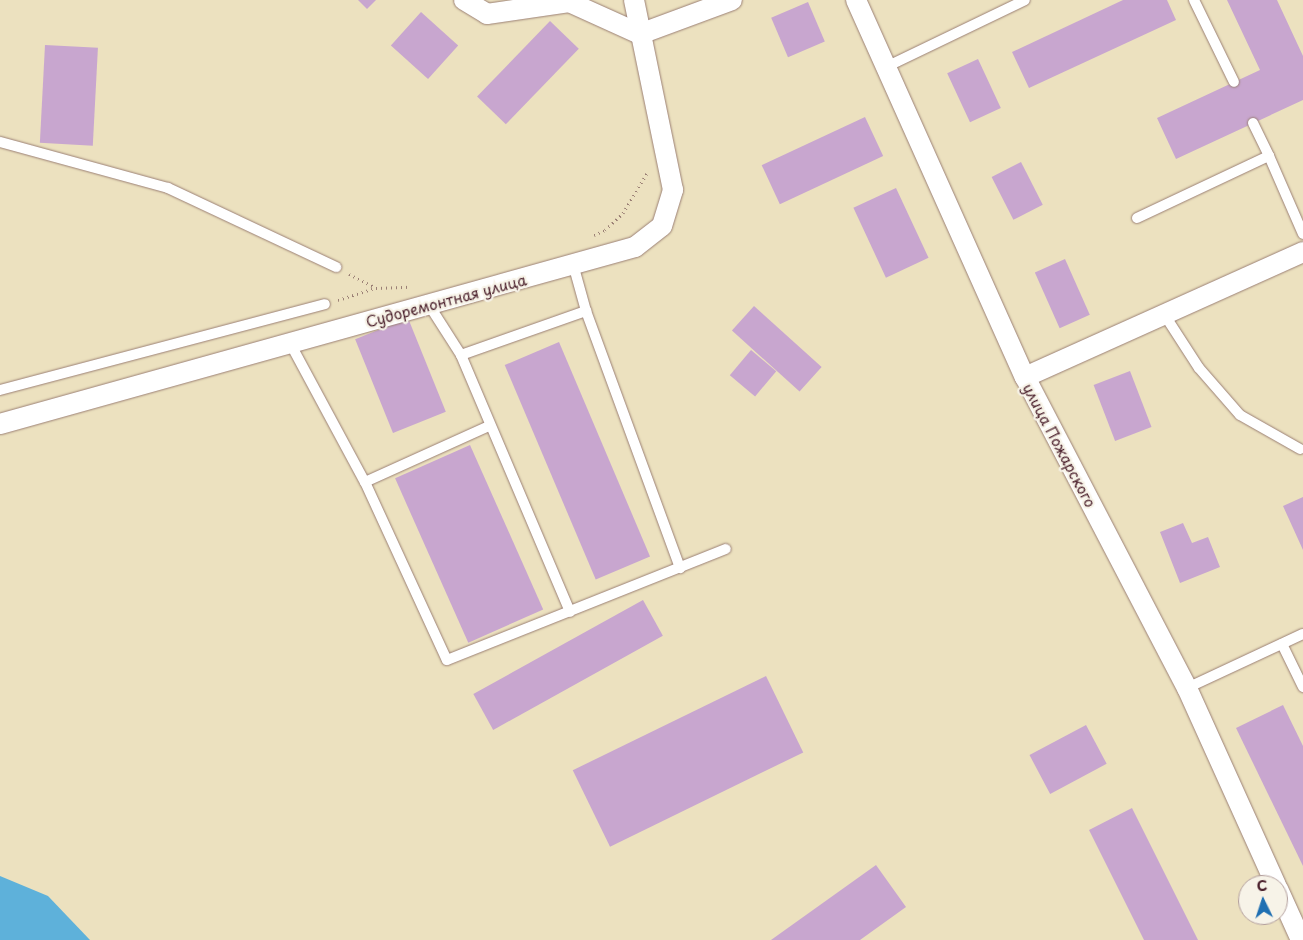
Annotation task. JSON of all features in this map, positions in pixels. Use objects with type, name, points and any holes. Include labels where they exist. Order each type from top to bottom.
[{"type":"street","points":[[464,0],[487,14],[569,2],[640,34],[732,0]]},
{"type":"street","name":"Судоремонтная улица","points":[[0,424],[635,247],[662,226],[673,190],[634,0]]},
{"type":"street","name":"улица Пожарского","points":[[856,0],[1025,377],[1188,688],[1272,875]]},
{"type":"street","points":[[1025,377],[1303,252]]},
{"type":"street","points":[[1288,911],[1301,940]]},
{"type":"lane","points":[[886,67],[1025,0]]},
{"type":"lane","points":[[1194,0],[1234,82]]},
{"type":"lane","points":[[1253,123],[1303,234]]},
{"type":"lane","points":[[0,142],[168,188],[336,267]]},
{"type":"lane","points":[[1137,218],[1269,156]]},
{"type":"lane","points":[[573,264],[586,311],[680,568]]},
{"type":"lane","points":[[0,390],[326,304]]},
{"type":"lane","points":[[429,304],[461,355],[489,426],[570,612]]},
{"type":"lane","points":[[461,355],[586,311]]},
{"type":"lane","points":[[1164,314],[1199,368],[1240,415],[1300,448]]},
{"type":"lane","points":[[290,343],[365,482],[447,660],[726,549]]},
{"type":"lane","points":[[365,482],[489,426]]},
{"type":"lane","points":[[1188,688],[1303,634]]},
{"type":"lane","points":[[1282,644],[1303,687]]},
{"type":"path","points":[[589,237],[605,230],[623,213],[636,194],[648,168]]},
{"type":"path","points":[[336,267],[376,288]]},
{"type":"path","points":[[326,304],[338,292],[336,267]]},
{"type":"path","points":[[326,304],[376,288],[415,285]]},
{"type":"water","points":[[0,876],[48,896],[90,940],[0,940]]},
{"type":"building","points":[[358,0],[376,0],[367,9]]},
{"type":"building","points":[[1123,0],[1167,0],[1176,20],[1029,88],[1012,52]]},
{"type":"building","points":[[1227,0],[1277,0],[1303,56],[1303,100],[1176,159],[1157,118],[1260,70]]},
{"type":"building","points":[[808,2],[825,42],[788,57],[771,18]]},
{"type":"building","points":[[421,12],[458,45],[428,79],[391,45]]},
{"type":"building","points":[[550,21],[579,49],[506,124],[477,97]]},
{"type":"building","points":[[45,45],[98,48],[93,146],[40,143]]},
{"type":"building","points":[[978,59],[1001,108],[970,122],[947,73]]},
{"type":"building","points":[[865,117],[883,156],[780,204],[762,165]]},
{"type":"building","points":[[1021,162],[1043,205],[1013,220],[992,177]]},
{"type":"building","points":[[896,188],[929,258],[886,278],[853,208]]},
{"type":"building","points":[[1065,259],[1090,315],[1060,328],[1035,272]]},
{"type":"building","points":[[754,306],[822,367],[800,391],[732,331]]},
{"type":"building","points":[[408,318],[446,412],[393,433],[355,339]]},
{"type":"building","points":[[559,342],[650,556],[596,580],[505,365]]},
{"type":"building","points":[[751,350],[776,371],[755,396],[730,375]]},
{"type":"building","points":[[1130,371],[1152,427],[1115,441],[1094,385]]},
{"type":"building","points":[[470,445],[543,609],[468,643],[395,478]]},
{"type":"building","points":[[1303,497],[1303,550],[1283,506]]},
{"type":"building","points":[[1183,523],[1192,543],[1208,537],[1220,567],[1180,583],[1160,532]]},
{"type":"building","points":[[643,600],[663,636],[493,730],[473,694]]},
{"type":"building","points":[[766,676],[803,752],[610,847],[573,770]]},
{"type":"building","points":[[1283,705],[1303,746],[1303,866],[1236,728]]},
{"type":"building","points":[[1086,725],[1107,764],[1050,794],[1029,755]]},
{"type":"building","points":[[1132,808],[1198,940],[1144,940],[1089,830]]},
{"type":"building","points":[[876,865],[906,907],[860,940],[771,940]]}]
